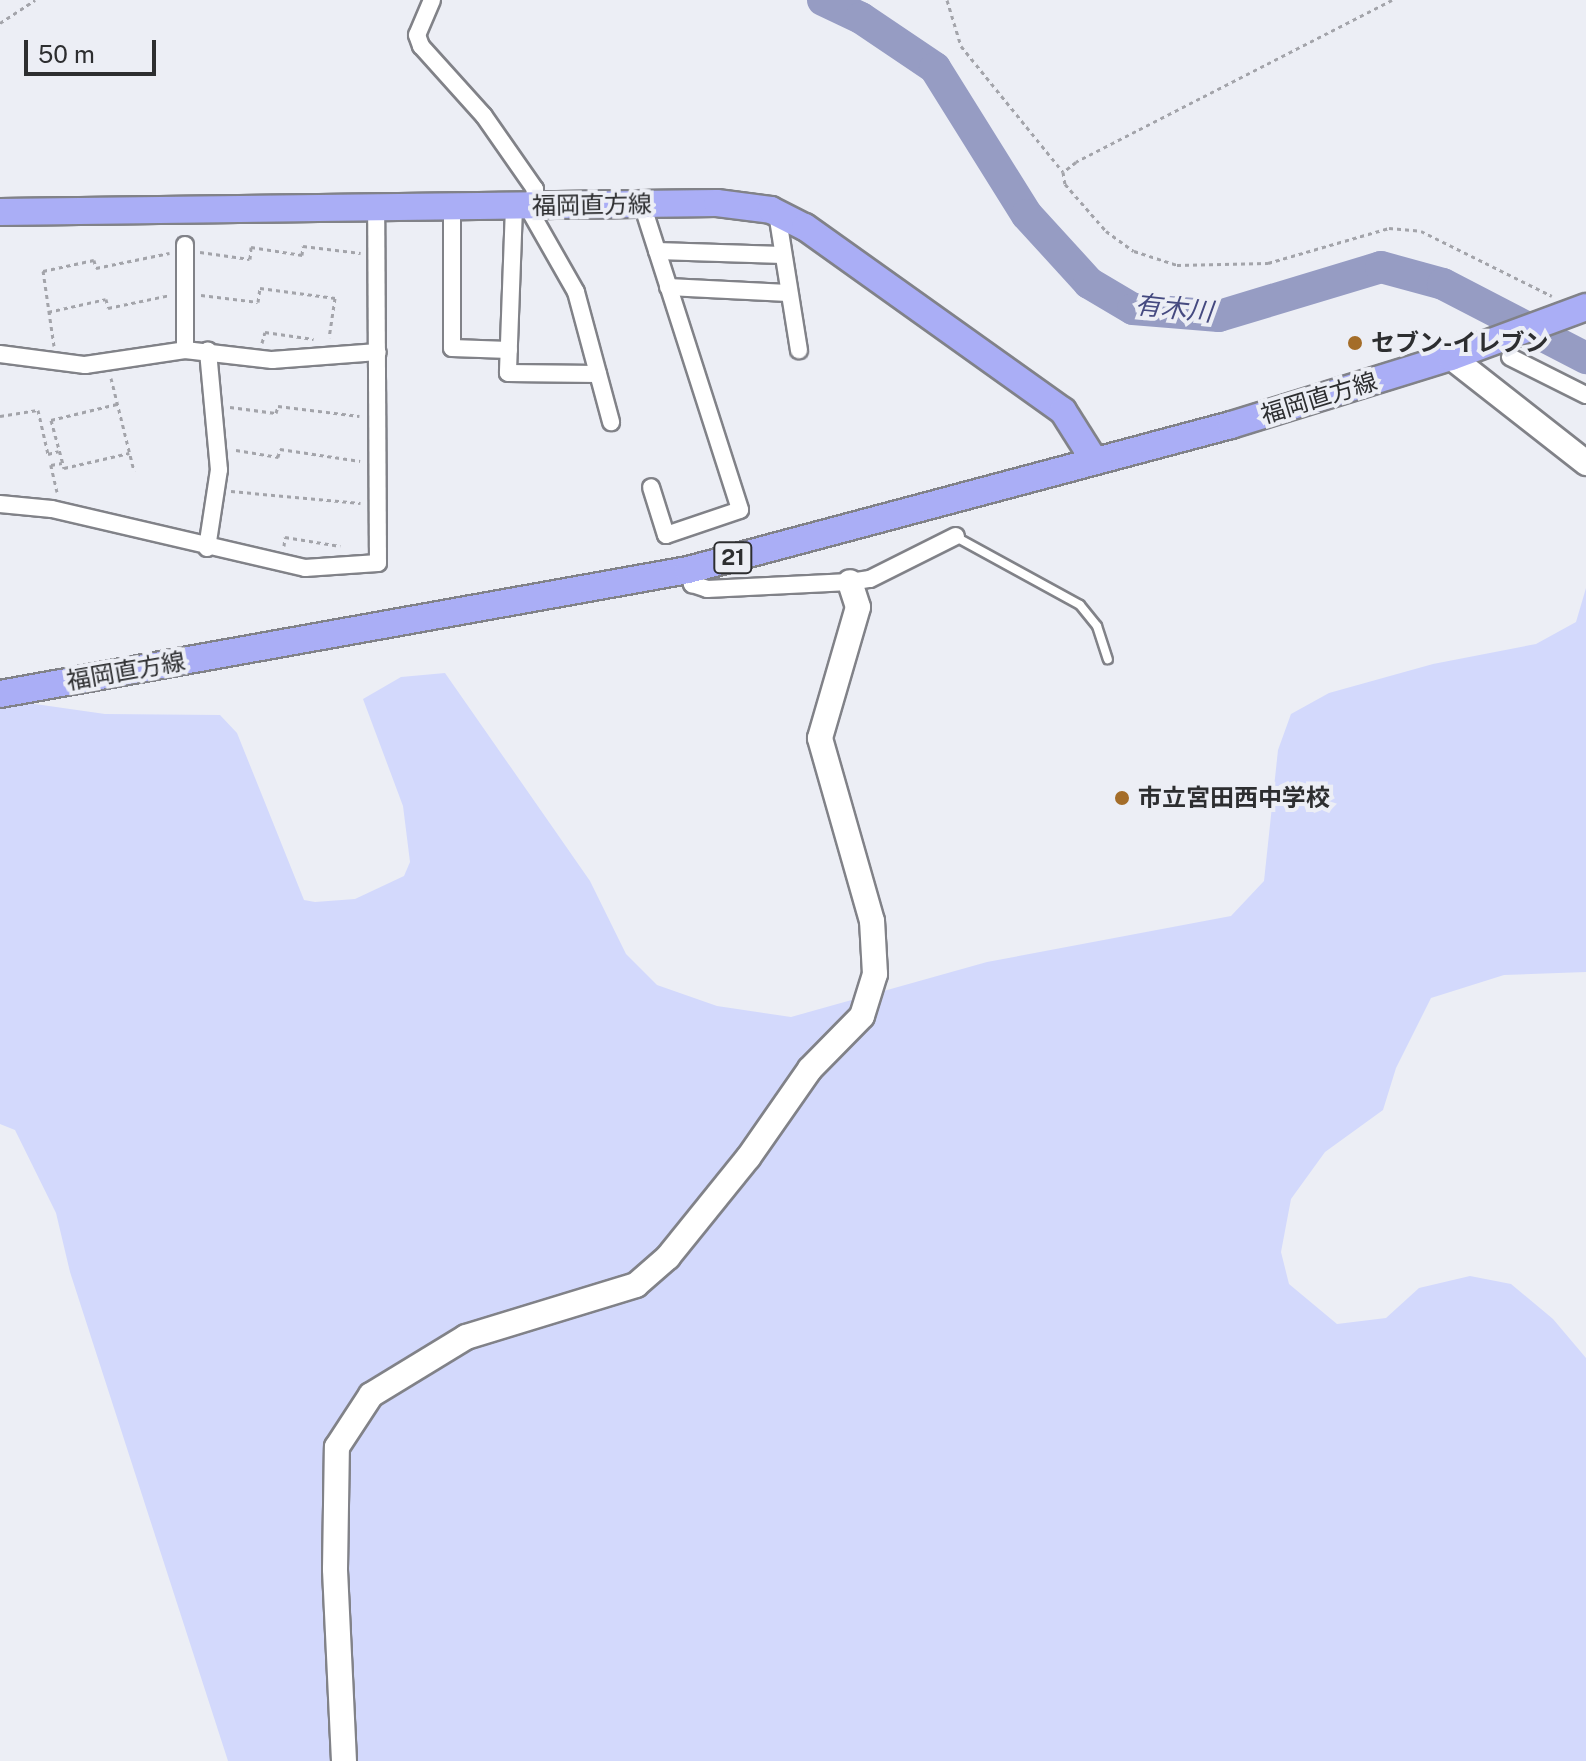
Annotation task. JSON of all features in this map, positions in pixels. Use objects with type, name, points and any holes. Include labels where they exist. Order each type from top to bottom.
[{"type":"main road","name":"福岡直方線","points":[[0,212],[376,210],[717,203],[777,213],[805,227],[1063,411],[1094,460]]},
{"type":"main road","name":"福岡直方線","points":[[0,694],[688,570],[906,515],[1094,460],[1231,425],[1451,357],[1572,307]]},
{"type":"street","points":[[432,0],[417,35],[421,46],[484,116],[535,189],[525,206],[508,373],[598,374]]},
{"type":"street","points":[[642,204],[740,510],[666,535],[651,487]]},
{"type":"street","points":[[525,206],[576,292],[611,422]]},
{"type":"street","points":[[452,208],[452,348],[509,350]]},
{"type":"street","points":[[0,504],[62,511],[209,542],[305,568],[378,563],[376,210]]},
{"type":"street","points":[[777,213],[799,350]]},
{"type":"street","points":[[185,247],[185,350]]},
{"type":"street","points":[[657,251],[783,255]]},
{"type":"street","points":[[668,287],[788,293]]},
{"type":"street","points":[[0,354],[108,364],[185,350],[272,360],[378,352]]},
{"type":"street","points":[[208,351],[218,489],[209,542]]},
{"type":"street","points":[[1451,357],[1586,463]]},
{"type":"street","points":[[1510,357],[1586,395]]},
{"type":"street","points":[[688,570],[692,584],[707,589],[850,582],[870,579],[956,536]]},
{"type":"street","points":[[344,1761],[335,1569],[337,1447],[371,1395],[466,1337],[636,1285],[668,1257],[748,1158],[810,1069],[862,1016],[875,974],[872,921],[820,738],[856,619],[858,607],[850,582]]},
{"type":"lane","points":[[956,536],[1080,605],[1097,626],[1108,659]]},
{"type":"path","points":[[0,23],[35,0]]},
{"type":"path","points":[[947,0],[961,46],[1063,172],[1076,201],[1106,231],[1134,251],[1177,265],[1268,263],[1389,228],[1421,231],[1572,307]]},
{"type":"path","points":[[1063,172],[1392,0]]},
{"type":"path","points":[[57,361],[43,271],[94,260],[96,268],[185,247],[250,259],[251,247],[302,255],[303,246],[376,254]]},
{"type":"path","points":[[48,312],[106,299],[108,308],[185,293],[258,302],[260,288],[335,298],[329,341],[265,332],[261,347]]},
{"type":"path","points":[[108,364],[134,471]]},
{"type":"path","points":[[117,404],[51,420],[64,468],[129,453]]},
{"type":"path","points":[[210,404],[276,413],[278,406],[350,416],[379,415]]},
{"type":"path","points":[[0,416],[38,410],[48,454],[59,451]]},
{"type":"path","points":[[214,446],[278,457],[280,449],[379,461]]},
{"type":"path","points":[[62,463],[51,465],[62,511]]},
{"type":"path","points":[[218,489],[278,499],[279,492],[347,504],[380,500]]},
{"type":"path","points":[[272,544],[284,546],[285,537],[340,546]]},
{"type":"shaded area","points":[[1586,588],[1586,972],[1504,975],[1431,998],[1396,1068],[1383,1110],[1325,1152],[1291,1199],[1281,1252],[1289,1284],[1337,1324],[1386,1318],[1419,1288],[1470,1276],[1511,1284],[1553,1319],[1586,1358],[1586,1761],[228,1761],[70,1272],[56,1213],[15,1130],[0,1124],[0,699],[105,714],[220,715],[237,733],[304,900],[315,902],[355,899],[404,876],[410,862],[403,806],[363,699],[401,677],[445,673],[590,881],[626,954],[657,985],[717,1006],[791,1017],[987,962],[1231,916],[1264,881],[1278,750],[1291,714],[1329,693],[1433,664],[1536,644],[1576,622]]},
{"type":"waterway","name":"有木川","points":[[823,0],[861,18],[935,68],[1027,215],[1089,283],[1133,309],[1219,316],[1381,267],[1443,284],[1586,358]]},
{"type":"place","name":"セブン-イレブン","points":[[1355,343]]},
{"type":"place","name":"市立宮田西中学校","points":[[1122,798]]}]
